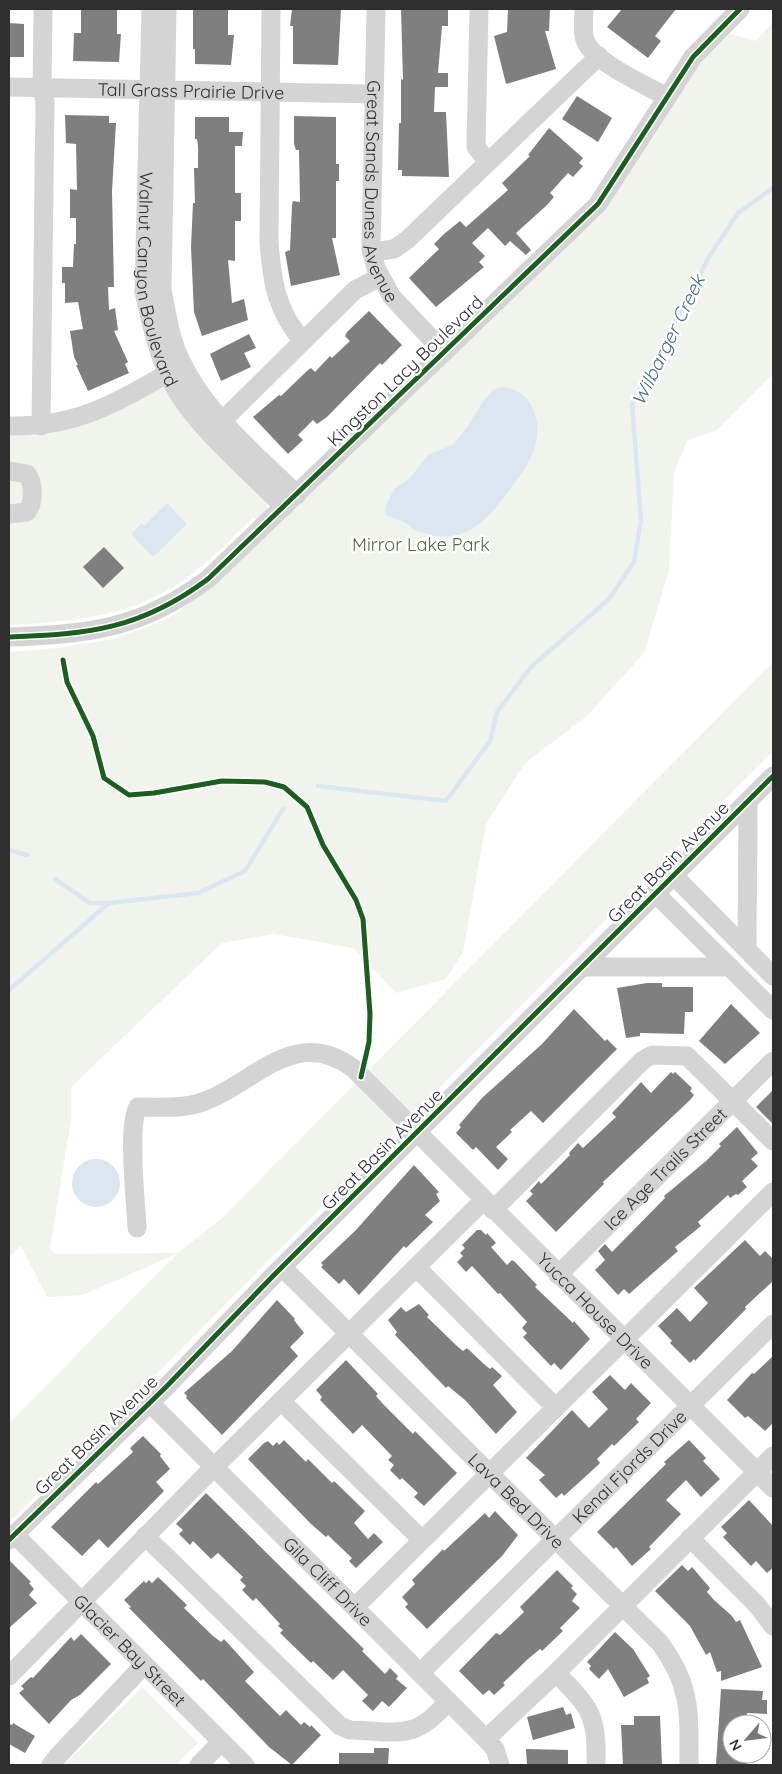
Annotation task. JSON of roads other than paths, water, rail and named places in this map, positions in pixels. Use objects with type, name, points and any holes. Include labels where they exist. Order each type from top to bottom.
[{"type":"street","points":[[41,426],[45,102],[42,88],[43,9]]},
{"type":"street","name":"Walnut Canyon Boulevard","points":[[151,9],[157,90],[162,290],[170,330],[180,360],[196,386],[290,501]]},
{"type":"street","name":"Walnut Canyon Boulevard","points":[[167,9],[157,90],[144,292],[153,334],[168,374],[196,417],[290,501]]},
{"type":"street","points":[[271,9],[269,92],[269,242],[271,265],[283,315],[303,341]]},
{"type":"street","name":"Great Sands Dunes Avenue","points":[[376,9],[372,252],[380,277],[392,297],[444,352]]},
{"type":"street","points":[[478,9],[476,147],[488,162]]},
{"type":"street","points":[[584,9],[585,40],[598,56],[667,97]]},
{"type":"street","name":"Kingston Lacy Boulevard","points":[[9,637],[91,632],[143,618],[190,592],[208,578],[598,204],[692,57],[740,9]]},
{"type":"street","points":[[372,252],[399,247],[598,56]]},
{"type":"street","name":"Tall Grass Prairie Drive","points":[[9,87],[374,94]]},
{"type":"street","points":[[223,420],[355,290],[380,277]]},
{"type":"street","points":[[9,426],[41,426],[83,417],[131,395],[168,374]]},
{"type":"street","points":[[9,471],[27,474],[30,479],[32,503],[27,512],[9,514]]},
{"type":"street","name":"Great Basin Avenue","points":[[12,1537],[150,1403],[282,1267],[773,776]]},
{"type":"street","points":[[747,950],[748,801]]},
{"type":"street","points":[[674,876],[773,976]]},
{"type":"street","points":[[656,894],[773,1010]]},
{"type":"street","points":[[584,966],[730,967]]},
{"type":"street","name":"Yucca House Drive","points":[[137,1228],[133,1130],[135,1113],[138,1107],[195,1104],[220,1094],[269,1065],[292,1054],[315,1051],[344,1062],[418,1133],[773,1488]]},
{"type":"street","points":[[9,1676],[146,1536],[416,1267],[489,1205],[643,1060],[652,1055],[687,1056],[773,1142]]},
{"type":"street","name":"Ice Age Trails Street","points":[[558,1275],[773,1061]]},
{"type":"street","points":[[355,1608],[773,1192]]},
{"type":"street","name":"Lava Bed Drive","points":[[282,1267],[555,1541],[623,1606],[668,1654],[686,1692],[689,1705],[689,1765]]},
{"type":"street","points":[[416,1267],[555,1407]]},
{"type":"street","name":"Kenai Fjords Drive","points":[[420,1673],[773,1324]]},
{"type":"street","points":[[281,1401],[422,1540]]},
{"type":"street","name":"Gila Cliff Drive","points":[[150,1403],[486,1739],[495,1749],[500,1765]]},
{"type":"street","points":[[486,1739],[556,1673],[773,1456]]},
{"type":"street","points":[[146,1536],[333,1719],[346,1728],[413,1731],[424,1726],[448,1701]]},
{"type":"street","name":"Glacier Bay Street","points":[[12,1537],[81,1602],[245,1765]]},
{"type":"street","points":[[690,1538],[757,1605],[773,1626]]},
{"type":"street","points":[[52,1765],[59,1755],[144,1665]]},
{"type":"street","points":[[556,1673],[583,1701],[594,1720],[596,1730],[596,1765]]},
{"type":"street","points":[[198,1765],[221,1742]]},
{"type":"waterway","name":"Wilbarger Creek","points":[[318,786],[446,801],[490,741],[497,712],[531,667],[609,599],[634,562],[641,520],[632,404],[709,257],[738,213],[773,188]]},
{"type":"waterway","name":"Wilbarger Creek","points":[[55,879],[90,903],[109,903],[198,893],[245,871],[283,809]]},
{"type":"waterway","points":[[9,850],[27,855]]},
{"type":"waterway","name":"Wilbarger Creek","points":[[9,990],[109,903]]},
{"type":"park label","name":"Mirror Lake Park","points":[[421,544]]}]
